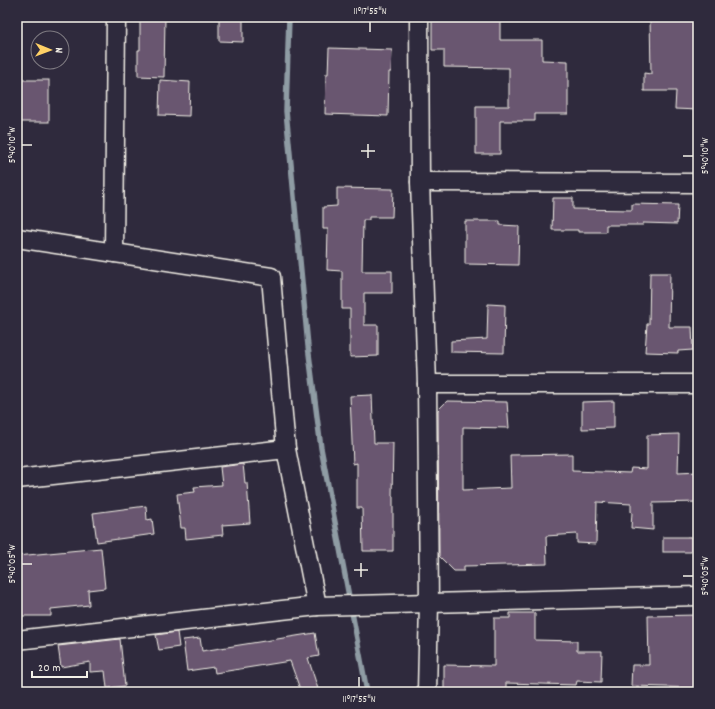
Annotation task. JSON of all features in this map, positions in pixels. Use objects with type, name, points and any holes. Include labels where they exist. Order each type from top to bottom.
[{"type":"street","points":[[114,253],[116,17]]},
{"type":"street","points":[[419,17],[420,182],[427,384],[429,603],[427,692]]},
{"type":"street","points":[[420,182],[698,182]]},
{"type":"street","points":[[17,238],[271,277],[286,449],[318,606]]},
{"type":"street","points":[[427,384],[698,384]]},
{"type":"street","points":[[17,479],[286,449]]},
{"type":"street","points":[[17,640],[318,606],[698,596]]},
{"type":"building","points":[[140,17],[165,17],[164,77],[138,76]]},
{"type":"building","points":[[219,17],[243,17],[243,42],[219,41]]},
{"type":"building","points":[[432,17],[500,17],[500,40],[542,40],[542,60],[568,61],[568,114],[535,114],[535,121],[500,121],[500,154],[476,154],[476,106],[509,106],[509,68],[444,67],[444,50],[432,50]]},
{"type":"building","points":[[650,17],[698,17],[698,110],[675,109],[676,91],[644,91],[644,73],[651,74]]},
{"type":"building","points":[[329,48],[392,50],[391,72],[389,72],[388,116],[325,114],[326,74],[328,74]]},
{"type":"building","points":[[17,80],[49,80],[49,122],[17,122]]},
{"type":"building","points":[[160,80],[190,82],[189,116],[159,115]]},
{"type":"building","points":[[337,188],[393,189],[392,217],[369,217],[369,220],[363,220],[362,271],[392,271],[392,293],[364,293],[364,325],[378,325],[378,356],[350,357],[350,309],[342,309],[342,271],[327,270],[328,229],[323,229],[323,207],[337,206]]},
{"type":"building","points":[[553,198],[573,198],[573,209],[632,210],[632,204],[678,205],[677,224],[643,223],[643,225],[606,225],[606,232],[552,230]]},
{"type":"building","points":[[465,221],[500,221],[500,225],[519,226],[518,265],[465,264]]},
{"type":"building","points":[[650,273],[670,273],[669,327],[692,327],[693,350],[678,351],[678,353],[645,352],[647,324],[649,324]]},
{"type":"building","points":[[488,304],[505,305],[504,353],[451,352],[451,341],[487,339]]},
{"type":"building","points":[[372,395],[374,443],[393,443],[393,551],[363,551],[362,508],[357,508],[357,463],[353,464],[350,396]]},
{"type":"building","points":[[447,401],[507,402],[509,428],[463,427],[463,490],[511,488],[510,455],[572,454],[572,471],[630,473],[631,468],[647,469],[647,435],[679,434],[678,473],[698,472],[698,502],[653,503],[653,530],[631,528],[631,504],[597,502],[596,544],[577,543],[577,534],[546,536],[547,564],[464,566],[464,571],[454,571],[439,556],[438,410]]},
{"type":"building","points":[[614,401],[614,428],[582,429],[582,402]]},
{"type":"building","points":[[243,464],[245,483],[247,483],[250,523],[222,525],[223,535],[186,539],[185,528],[181,528],[177,494],[195,492],[194,487],[222,485],[220,467]]},
{"type":"building","points":[[146,506],[147,520],[152,519],[154,534],[97,542],[93,513]]},
{"type":"building","points":[[663,537],[691,537],[691,552],[663,552]]},
{"type":"building","points":[[101,548],[105,588],[88,590],[89,605],[51,609],[51,616],[17,616],[17,556]]},
{"type":"building","points":[[510,613],[535,613],[535,640],[577,641],[577,651],[602,651],[601,682],[577,681],[576,685],[506,683],[506,692],[444,692],[444,665],[494,666],[494,618],[510,618]]},
{"type":"building","points":[[698,615],[698,688],[631,686],[632,665],[649,665],[648,616]]},
{"type":"building","points":[[177,632],[179,647],[159,650],[156,635]]},
{"type":"building","points":[[315,633],[319,656],[308,658],[319,692],[301,692],[290,661],[215,673],[214,667],[187,671],[183,640],[200,638],[202,651]]},
{"type":"building","points":[[120,639],[125,686],[107,688],[105,671],[90,672],[90,662],[61,667],[58,646]]},
{"type":"waterway","points":[[289,17],[286,111],[308,346],[321,448],[367,692]]}]
